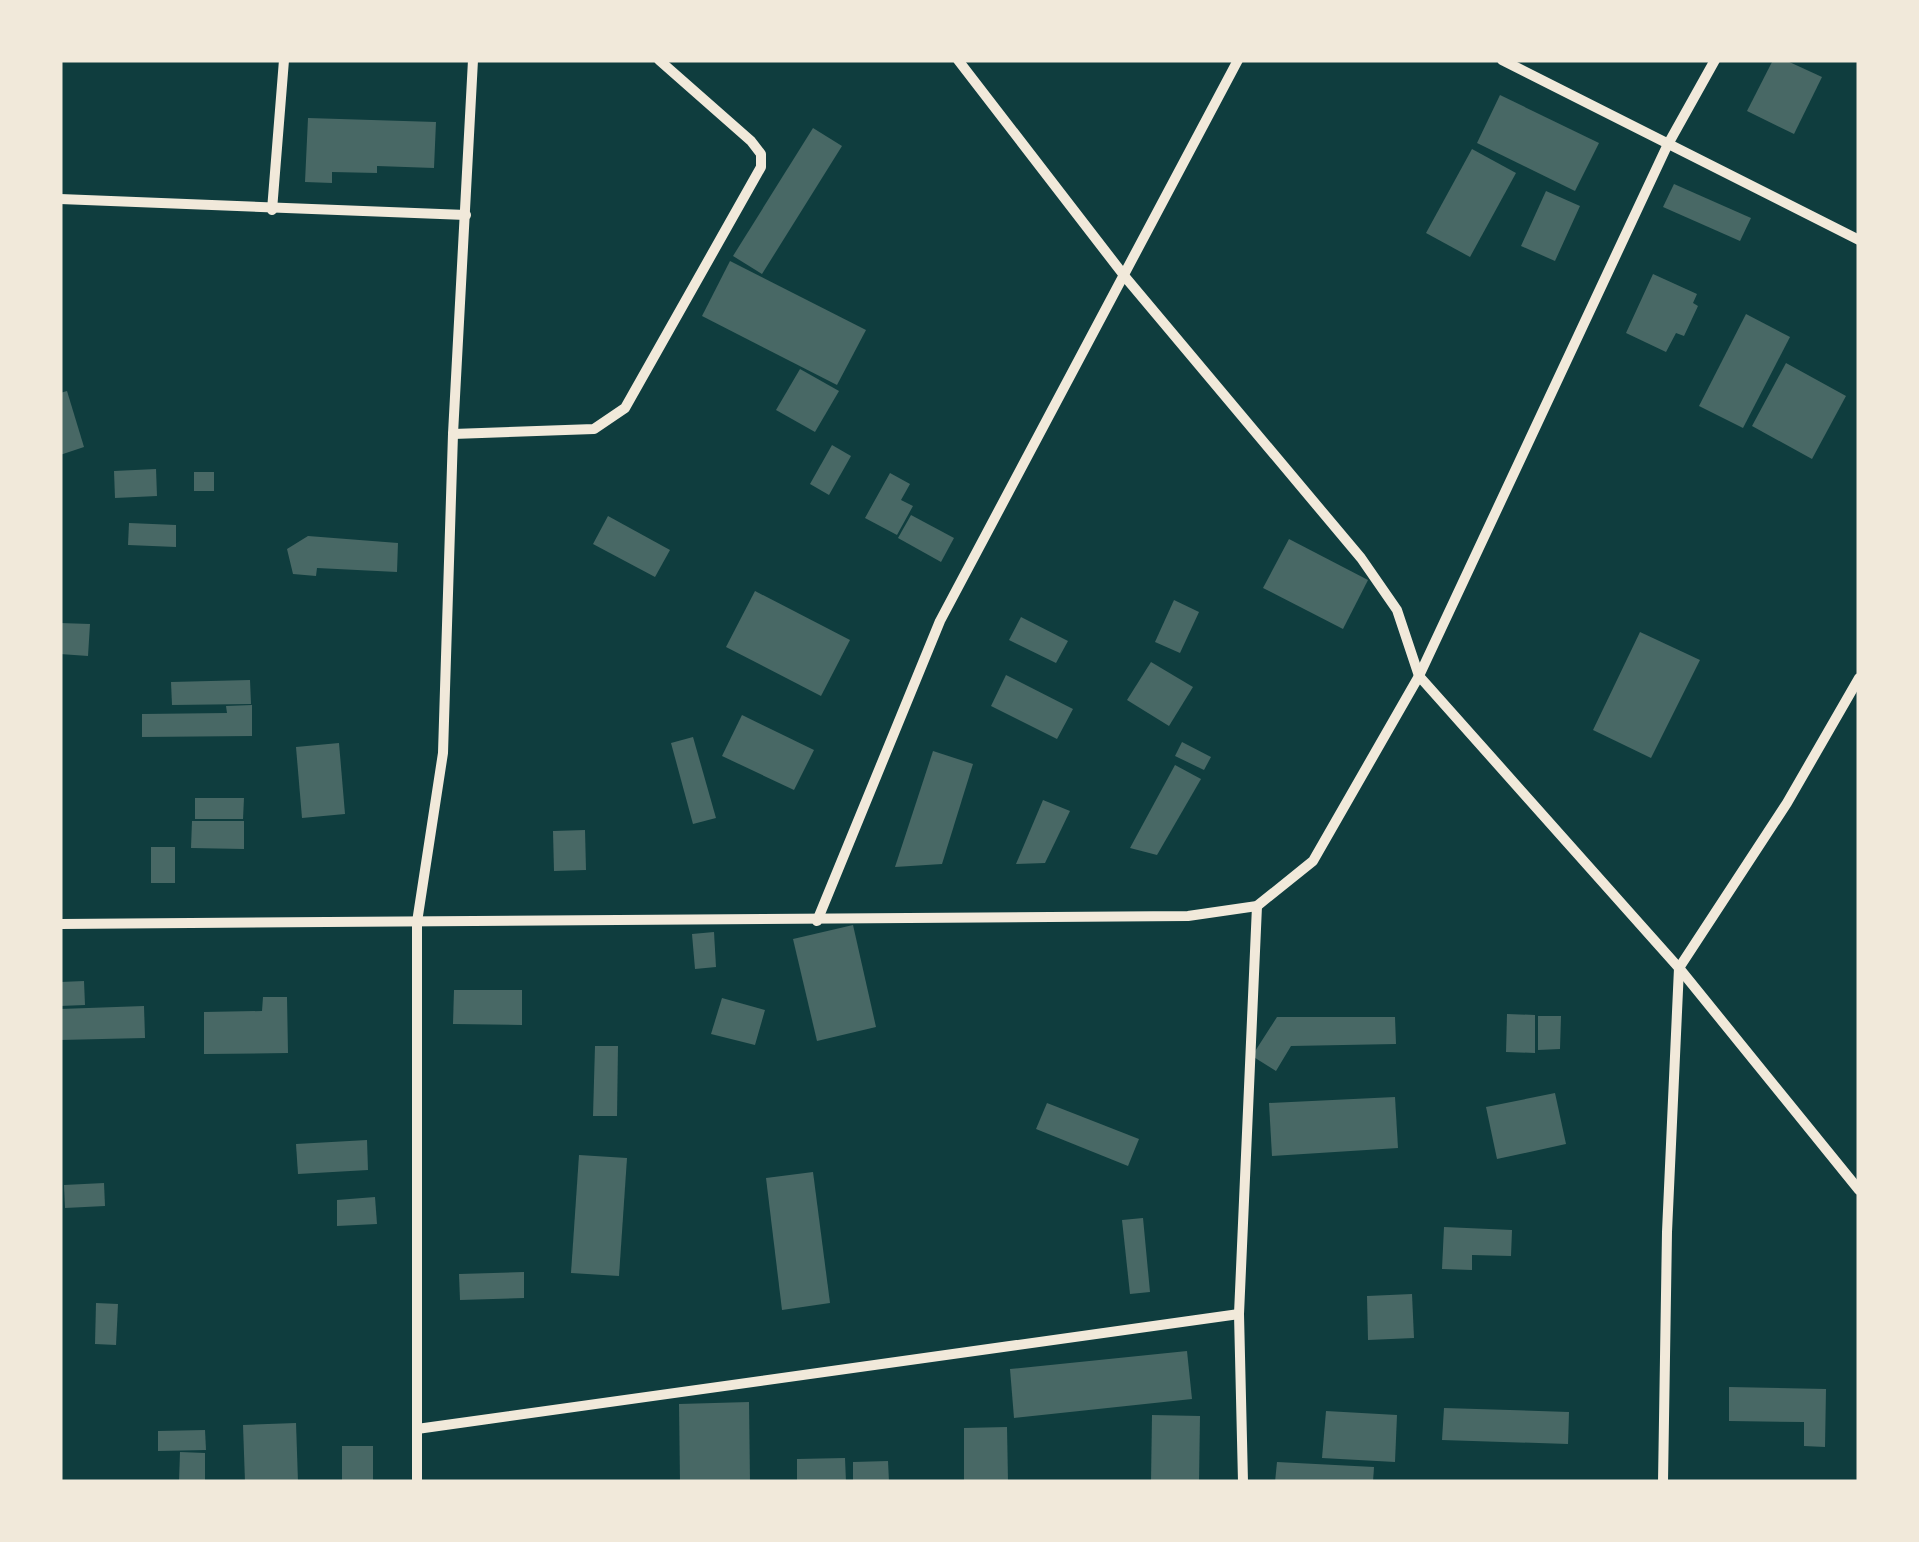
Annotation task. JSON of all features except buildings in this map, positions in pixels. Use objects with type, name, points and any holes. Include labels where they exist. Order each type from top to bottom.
[{"type":"street","points":[[272,210],[284,60]]},
{"type":"street","points":[[417,1482],[417,922],[444,753],[453,434],[472,60]]},
{"type":"street","points":[[453,434],[594,429],[626,408],[761,166],[761,154],[752,141],[659,60]]},
{"type":"street","points":[[958,60],[1126,278],[1361,558],[1398,610],[1419,676],[1679,968],[1859,1190]]},
{"type":"street","points":[[818,920],[940,620],[1126,278],[1238,60]]},
{"type":"street","points":[[1502,60],[1859,240]]},
{"type":"street","points":[[60,924],[1188,916],[1257,906],[1313,862],[1419,676],[1667,146],[1714,60]]},
{"type":"street","points":[[60,199],[466,215]]},
{"type":"street","points":[[1663,1482],[1667,1232],[1679,968],[1787,804],[1859,678]]},
{"type":"street","points":[[1243,1482],[1240,1314],[1257,906]]},
{"type":"street","points":[[417,1429],[1240,1314]]}]
